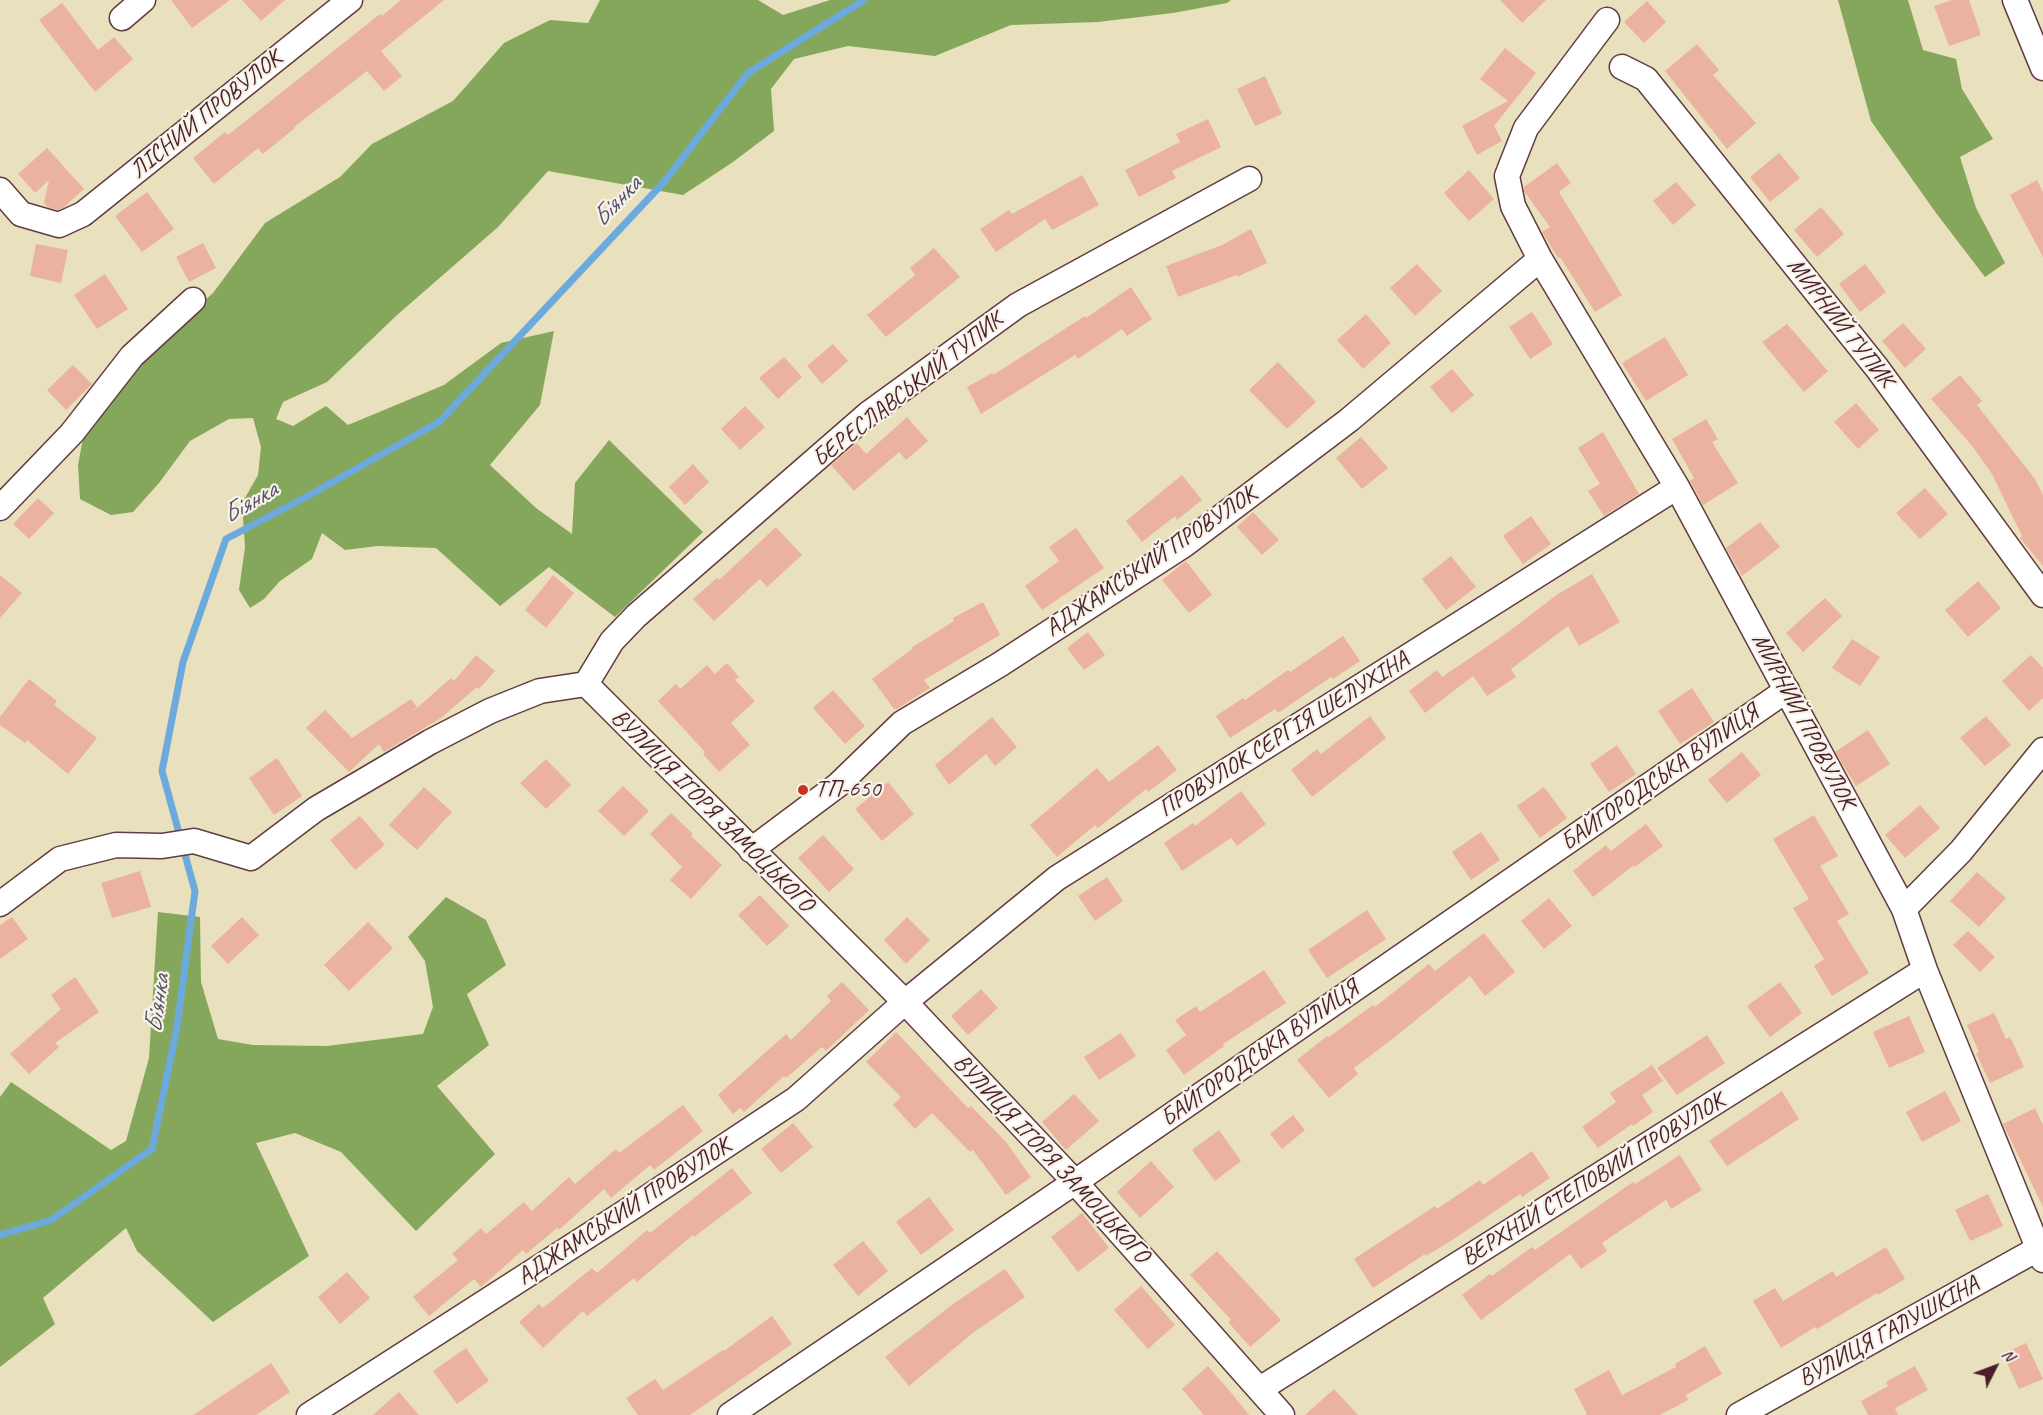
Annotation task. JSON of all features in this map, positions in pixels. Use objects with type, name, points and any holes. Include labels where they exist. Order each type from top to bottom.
[{"type":"street","points":[[122,18],[143,0]]},
{"type":"street","name":"ЛІСНИЙ ПРОВУЛОК","points":[[0,190],[21,214],[59,225],[83,214],[350,0]]},
{"type":"street","points":[[2015,0],[2043,68]]},
{"type":"street","name":"МИРНИЙ ПРОВУЛОК","points":[[1607,20],[1526,128],[1507,176],[1513,206],[1540,259],[1677,487],[1904,909],[1925,970],[2041,1252]]},
{"type":"street","name":"МИРНИЙ ТУПИК","points":[[1622,67],[1646,79],[1877,368],[2043,596]]},
{"type":"street","name":"БЕРЕСЛАВСЬКИЙ ТУПИК","points":[[586,684],[612,641],[636,616],[868,414],[1018,305],[1249,179]]},
{"type":"street","name":"АДЖАМСЬКИЙ ПРОВУЛОК","points":[[751,850],[838,785],[902,723],[999,665],[1184,545],[1349,420],[1540,259]]},
{"type":"street","points":[[0,508],[72,433],[132,356],[193,300]]},
{"type":"street","name":"ПРОВУЛОК СЕРГІЯ ШЕЛУХІНА","points":[[904,1002],[1057,878],[1677,487]]},
{"type":"street","points":[[0,904],[60,859],[116,845],[162,846],[194,842],[251,858],[316,809],[430,742],[490,711],[540,691],[586,684]]},
{"type":"street","name":"ВУЛИЦЯ ІГОРЯ ЗАМОЦЬКОГО","points":[[586,684],[904,1002],[1075,1182],[1282,1415]]},
{"type":"street","name":"БАЙГОРОДСЬКА ВУЛИЦЯ","points":[[730,1415],[1075,1182],[1787,690]]},
{"type":"street","points":[[1904,909],[1961,851],[2043,750]]},
{"type":"street","name":"ВЕРХНІЙ СТЕПОВИЙ ПРОВУЛОК","points":[[1260,1389],[1925,970]]},
{"type":"street","name":"АДЖАМСЬКИЙ ПРОВУЛОК","points":[[326,1411],[796,1098],[904,1002]]},
{"type":"street","name":"ВУЛИЦЯ ГАЛУШКІНА","points":[[1739,1415],[2041,1252]]},
{"type":"green space","points":[[600,0],[758,0],[783,15],[830,0],[1231,0],[1227,3],[1173,13],[1098,22],[1011,25],[935,56],[848,46],[794,59],[771,89],[774,131],[733,162],[683,195],[548,171],[498,227],[396,316],[327,382],[283,402],[276,419],[293,426],[326,406],[348,425],[444,385],[501,343],[554,331],[540,405],[490,465],[536,508],[572,534],[575,483],[609,440],[703,532],[615,617],[549,567],[500,606],[436,548],[378,546],[345,550],[322,533],[312,559],[280,581],[264,599],[250,608],[239,590],[245,547],[242,503],[258,475],[261,447],[253,418],[229,419],[190,441],[159,483],[133,512],[111,515],[80,499],[78,465],[85,428],[131,367],[213,293],[265,223],[340,177],[372,144],[453,101],[504,43],[550,20],[588,23]]},
{"type":"green space","points":[[1838,0],[1908,0],[1923,50],[1956,59],[1962,89],[1993,139],[1960,157],[1976,208],[2005,263],[1985,277],[1936,213],[1871,121]]},
{"type":"green space","points":[[446,897],[486,920],[506,965],[467,994],[489,1045],[437,1086],[495,1154],[416,1231],[341,1152],[295,1133],[256,1143],[309,1256],[213,1322],[137,1251],[126,1228],[43,1298],[55,1324],[0,1367],[0,1097],[11,1082],[111,1150],[126,1141],[149,1058],[158,912],[200,917],[201,982],[218,1039],[253,1045],[327,1046],[423,1034],[433,1007],[425,961],[408,937]]},
{"type":"building","points":[[171,0],[230,0],[192,28]]},
{"type":"building","points":[[242,0],[285,0],[261,21]]},
{"type":"building","points":[[401,0],[444,0],[381,51],[402,76],[384,91],[367,71],[263,154],[258,148],[214,184],[193,158],[225,132],[228,135],[380,14],[382,16]]},
{"type":"building","points":[[1500,0],[1546,0],[1522,23]]},
{"type":"building","points":[[1952,0],[1969,0],[1981,35],[1949,46],[1934,6]]},
{"type":"building","points":[[1647,1],[1666,22],[1644,43],[1624,22]]},
{"type":"building","points":[[62,3],[98,50],[114,37],[133,59],[95,92],[39,20]]},
{"type":"building","points":[[1697,44],[1719,70],[1713,75],[1756,123],[1727,149],[1665,71]]},
{"type":"building","points":[[1505,48],[1536,73],[1494,126],[1502,141],[1477,155],[1462,126],[1508,101],[1480,79]]},
{"type":"building","points":[[1265,76],[1282,114],[1255,126],[1237,89]]},
{"type":"building","points":[[1208,119],[1221,147],[1172,171],[1176,178],[1139,197],[1125,170],[1180,142],[1176,134]]},
{"type":"building","points":[[47,148],[84,189],[58,210],[44,203],[49,180],[35,193],[18,174]]},
{"type":"building","points":[[1779,153],[1800,178],[1770,202],[1750,177]]},
{"type":"building","points":[[1557,163],[1571,183],[1559,192],[1622,295],[1595,312],[1542,232],[1550,227],[1524,191],[1524,187]]},
{"type":"building","points":[[1469,170],[1494,199],[1469,221],[1444,193]]},
{"type":"building","points":[[1082,175],[1099,205],[1052,230],[1045,219],[996,252],[980,229],[1009,210],[1012,214]]},
{"type":"building","points":[[2037,180],[2043,192],[2043,257],[2010,195]]},
{"type":"building","points":[[1676,182],[1696,205],[1673,225],[1653,201]]},
{"type":"building","points":[[147,192],[174,229],[142,252],[115,216]]},
{"type":"building","points":[[1821,207],[1844,234],[1817,257],[1794,230]]},
{"type":"building","points":[[1251,229],[1267,263],[1237,277],[1237,275],[1178,297],[1166,266],[1222,245]]},
{"type":"building","points":[[203,243],[216,268],[189,282],[176,257]]},
{"type":"building","points":[[36,244],[68,250],[61,283],[30,276]]},
{"type":"building","points":[[934,248],[960,277],[886,337],[867,315],[915,275],[910,268]]},
{"type":"building","points":[[1417,264],[1442,291],[1415,316],[1390,288]]},
{"type":"building","points":[[1865,264],[1886,292],[1860,312],[1839,284]]},
{"type":"building","points":[[105,274],[128,309],[97,329],[74,295]]},
{"type":"building","points":[[1131,287],[1152,319],[1127,336],[1122,329],[1078,359],[1075,355],[981,414],[967,387],[992,373],[993,375],[1085,316],[1086,318]]},
{"type":"building","points":[[1532,312],[1553,344],[1530,359],[1509,327]]},
{"type":"building","points":[[1366,314],[1391,343],[1363,369],[1337,340]]},
{"type":"building","points":[[1903,323],[1926,349],[1905,368],[1882,341]]},
{"type":"building","points":[[1787,324],[1828,371],[1804,392],[1762,342]]},
{"type":"building","points":[[1665,337],[1688,375],[1646,401],[1622,363]]},
{"type":"building","points":[[833,344],[848,361],[822,384],[807,366]]},
{"type":"building","points":[[784,357],[802,377],[778,399],[759,378]]},
{"type":"building","points":[[1278,362],[1316,402],[1287,429],[1249,390]]},
{"type":"building","points":[[73,365],[92,384],[66,410],[47,390]]},
{"type":"building","points":[[1452,369],[1474,395],[1452,413],[1430,387]]},
{"type":"building","points":[[1960,375],[1982,401],[1977,405],[2035,479],[2043,495],[2043,566],[2020,538],[2022,536],[1992,474],[1973,447],[1931,399]]},
{"type":"building","points":[[1856,403],[1879,430],[1858,449],[1834,422]]},
{"type":"building","points":[[745,406],[765,427],[740,450],[721,429]]},
{"type":"building","points":[[907,417],[928,441],[906,460],[899,452],[854,491],[831,465],[857,443],[866,454]]},
{"type":"building","points":[[1706,419],[1718,439],[1712,442],[1738,483],[1703,505],[1690,481],[1694,478],[1672,439]]},
{"type":"building","points":[[1603,432],[1639,494],[1604,516],[1588,491],[1600,484],[1578,448]]},
{"type":"building","points":[[1361,437],[1388,468],[1362,489],[1336,458]]},
{"type":"building","points":[[693,464],[709,482],[685,505],[669,487]]},
{"type":"building","points":[[1182,475],[1202,500],[1177,520],[1175,516],[1142,542],[1126,521]]},
{"type":"building","points":[[1925,488],[1948,514],[1920,539],[1896,513]]},
{"type":"building","points":[[38,498],[54,513],[29,539],[13,524]]},
{"type":"building","points":[[1253,512],[1279,540],[1262,555],[1237,527]]},
{"type":"building","points":[[1531,516],[1551,544],[1523,564],[1503,536]]},
{"type":"building","points":[[1760,522],[1780,547],[1742,576],[1726,548]]},
{"type":"building","points":[[776,527],[802,555],[767,587],[760,579],[714,621],[693,599],[717,578],[719,580]]},
{"type":"building","points":[[1076,528],[1104,568],[1042,610],[1025,586],[1059,561],[1049,547]]},
{"type":"building","points":[[1451,556],[1476,587],[1446,610],[1422,579]]},
{"type":"building","points":[[1186,561],[1212,595],[1189,613],[1162,580]]},
{"type":"building","points":[[1592,574],[1620,622],[1579,646],[1568,626],[1511,669],[1516,677],[1487,696],[1473,676],[1425,713],[1409,691],[1437,670],[1442,677],[1504,635],[1558,594]]},
{"type":"building","points":[[0,575],[22,593],[0,618]]},
{"type":"building","points":[[553,575],[574,593],[546,628],[525,610]]},
{"type":"building","points":[[1978,581],[2001,608],[1968,637],[1945,610]]},
{"type":"building","points":[[1825,598],[1842,616],[1803,652],[1786,633]]},
{"type":"building","points":[[983,602],[1000,635],[924,680],[930,688],[894,709],[872,679],[911,648],[954,621],[953,618]]},
{"type":"building","points":[[1088,632],[1105,655],[1084,670],[1067,648]]},
{"type":"building","points":[[1343,636],[1360,661],[1333,679],[1331,677],[1278,713],[1275,709],[1230,738],[1216,716],[1243,698],[1245,700],[1288,670],[1290,672]]},
{"type":"building","points":[[1852,639],[1880,657],[1860,686],[1832,668]]},
{"type":"building","points":[[476,655],[495,671],[479,689],[477,687],[441,718],[384,752],[379,744],[349,772],[306,728],[325,710],[352,738],[411,699],[417,707],[409,715],[451,678],[454,681]]},
{"type":"building","points":[[2031,655],[2043,668],[2043,698],[2029,711],[2002,681]]},
{"type":"building","points":[[727,663],[739,677],[735,680],[755,701],[731,723],[750,745],[719,772],[703,754],[705,752],[658,701],[676,684],[680,689],[707,665],[715,674]]},
{"type":"building","points":[[29,679],[57,701],[54,705],[97,738],[68,774],[27,740],[25,743],[0,725],[0,717]]},
{"type":"building","points":[[1692,688],[1714,722],[1680,744],[1658,711]]},
{"type":"building","points":[[833,690],[865,726],[845,744],[813,708]]},
{"type":"building","points":[[1370,716],[1386,738],[1312,797],[1291,770],[1317,749],[1321,754]]},
{"type":"building","points":[[1986,716],[2011,745],[1985,766],[1960,738]]},
{"type":"building","points":[[992,717],[1017,747],[995,766],[986,754],[949,785],[935,765]]},
{"type":"building","points":[[1868,730],[1890,764],[1856,786],[1835,752]]},
{"type":"building","points":[[1158,745],[1177,770],[1148,792],[1146,789],[1098,828],[1095,825],[1057,857],[1030,825],[1097,768],[1109,782]]},
{"type":"building","points":[[1617,745],[1636,774],[1609,792],[1590,764]]},
{"type":"building","points":[[1742,752],[1761,775],[1727,803],[1708,780]]},
{"type":"building","points":[[277,758],[302,796],[274,815],[249,778]]},
{"type":"building","points":[[546,759],[571,785],[546,809],[520,783]]},
{"type":"building","points":[[888,782],[914,814],[882,841],[855,809]]},
{"type":"building","points":[[623,786],[649,811],[624,836],[598,811]]},
{"type":"building","points":[[424,787],[452,812],[417,850],[389,825]]},
{"type":"building","points":[[1544,787],[1567,818],[1540,838],[1517,806]]},
{"type":"building","points":[[1241,791],[1266,824],[1237,846],[1231,838],[1182,871],[1164,843],[1193,823],[1195,826]]},
{"type":"building","points":[[1920,805],[1940,828],[1905,858],[1885,835]]},
{"type":"building","points":[[671,813],[693,834],[691,836],[722,865],[691,899],[670,880],[682,867],[650,834]]},
{"type":"building","points":[[1814,815],[1838,856],[1820,866],[1849,914],[1837,921],[1869,973],[1832,996],[1814,966],[1824,959],[1793,908],[1809,899],[1773,839]]},
{"type":"building","points":[[360,816],[385,845],[355,870],[330,840]]},
{"type":"building","points":[[1646,824],[1663,846],[1593,897],[1573,871],[1606,845],[1611,851]]},
{"type":"building","points":[[1481,832],[1500,860],[1471,880],[1452,852]]},
{"type":"building","points":[[823,835],[854,869],[829,892],[798,858]]},
{"type":"building","points":[[140,871],[151,907],[112,918],[101,883]]},
{"type":"building","points":[[1977,872],[2006,898],[1979,927],[1950,901]]},
{"type":"building","points":[[1107,877],[1123,901],[1095,921],[1078,896]]},
{"type":"building","points":[[760,895],[789,926],[767,946],[738,915]]},
{"type":"building","points":[[1549,898],[1572,926],[1544,949],[1521,921]]},
{"type":"building","points":[[1367,910],[1386,939],[1327,978],[1308,950]]},
{"type":"building","points":[[12,917],[28,939],[0,959],[0,925]]},
{"type":"building","points":[[242,917],[259,935],[228,964],[211,946]]},
{"type":"building","points":[[907,917],[930,940],[906,964],[884,940]]},
{"type":"building","points":[[368,922],[393,948],[349,991],[324,965]]},
{"type":"building","points":[[1968,931],[1995,957],[1980,972],[1953,945]]},
{"type":"building","points":[[1484,933],[1515,972],[1485,996],[1470,976],[1354,1068],[1358,1074],[1329,1098],[1297,1060],[1327,1036],[1329,1037],[1373,1005],[1375,1007],[1429,964],[1435,971]]},
{"type":"building","points":[[1264,970],[1286,1003],[1223,1044],[1224,1046],[1184,1075],[1166,1050],[1186,1035],[1175,1020],[1196,1006],[1200,1012]]},
{"type":"building","points":[[75,977],[99,1012],[55,1043],[59,1047],[29,1074],[10,1054],[61,1009],[51,995]]},
{"type":"building","points":[[842,982],[869,1010],[826,1051],[822,1047],[786,1078],[784,1076],[744,1112],[740,1108],[733,1114],[718,1095],[786,1034],[791,1040],[831,1001],[827,996]]},
{"type":"building","points":[[1780,982],[1802,1013],[1770,1037],[1747,1006]]},
{"type":"building","points":[[981,989],[998,1008],[968,1035],[951,1016]]},
{"type":"building","points":[[1994,1013],[2006,1039],[2010,1037],[2024,1067],[1990,1083],[1976,1053],[1979,1052],[1967,1025]]},
{"type":"building","points":[[1909,1016],[1925,1052],[1889,1068],[1873,1032]]},
{"type":"building","points":[[896,1032],[968,1108],[971,1106],[1006,1142],[1031,1177],[1006,1195],[973,1150],[970,1152],[932,1113],[915,1129],[893,1105],[901,1097],[866,1062]]},
{"type":"building","points":[[1121,1033],[1136,1056],[1099,1080],[1084,1057]]},
{"type":"building","points":[[1707,1035],[1725,1063],[1677,1095],[1657,1068]]},
{"type":"building","points":[[1652,1065],[1663,1081],[1642,1095],[1653,1112],[1598,1148],[1582,1127],[1616,1102],[1610,1093]]},
{"type":"building","points":[[1782,1091],[1799,1119],[1727,1166],[1709,1141]]},
{"type":"building","points":[[1945,1091],[1961,1121],[1922,1142],[1906,1112]]},
{"type":"building","points":[[1074,1094],[1099,1121],[1066,1150],[1042,1122]]},
{"type":"building","points":[[683,1105],[703,1131],[654,1170],[650,1165],[611,1198],[604,1189],[559,1230],[557,1228],[526,1254],[523,1250],[481,1287],[474,1279],[429,1316],[413,1297],[458,1260],[452,1254],[481,1228],[486,1234],[524,1202],[532,1211],[569,1177],[575,1184],[616,1149],[619,1153]]},
{"type":"building","points":[[2035,1108],[2043,1125],[2043,1207],[2003,1124]]},
{"type":"building","points":[[1293,1115],[1305,1130],[1282,1149],[1270,1134]]},
{"type":"building","points":[[793,1123],[813,1147],[781,1173],[761,1149]]},
{"type":"building","points":[[1219,1130],[1241,1161],[1215,1181],[1192,1150]]},
{"type":"building","points":[[1532,1151],[1550,1178],[1522,1197],[1520,1194],[1454,1239],[1426,1256],[1425,1254],[1373,1288],[1354,1259],[1435,1206],[1437,1209],[1480,1180],[1483,1185]]},
{"type":"building","points":[[1680,1155],[1702,1190],[1671,1209],[1666,1200],[1602,1243],[1607,1251],[1581,1269],[1570,1254],[1481,1320],[1462,1295],[1532,1247],[1535,1250],[1633,1182],[1635,1184]]},
{"type":"building","points":[[1151,1161],[1174,1187],[1140,1218],[1117,1192]]},
{"type":"building","points":[[732,1168],[752,1193],[694,1237],[693,1235],[637,1282],[634,1278],[587,1316],[583,1311],[543,1348],[519,1322],[539,1304],[543,1308],[592,1268],[597,1273],[647,1230],[650,1233]]},
{"type":"building","points":[[1988,1194],[2003,1226],[1970,1241],[1955,1210]]},
{"type":"building","points":[[929,1197],[954,1230],[921,1255],[896,1222]]},
{"type":"building","points":[[1082,1213],[1109,1248],[1078,1272],[1051,1237]]},
{"type":"building","points":[[863,1241],[888,1271],[858,1296],[833,1265]]},
{"type":"building","points":[[1886,1247],[1905,1279],[1817,1329],[1815,1327],[1781,1348],[1753,1301],[1775,1288],[1783,1301],[1833,1271],[1836,1277]]},
{"type":"building","points":[[1217,1251],[1281,1320],[1250,1347],[1228,1322],[1231,1320],[1190,1275]]},
{"type":"building","points":[[1005,1269],[1025,1297],[974,1332],[909,1386],[885,1357],[953,1304]]},
{"type":"building","points":[[347,1272],[370,1298],[340,1324],[318,1297]]},
{"type":"building","points":[[1141,1286],[1175,1325],[1148,1349],[1114,1310]]},
{"type":"building","points":[[772,1316],[792,1344],[690,1415],[638,1415],[626,1398],[655,1379],[663,1390],[724,1351]]},
{"type":"building","points":[[2026,1343],[2043,1379],[2019,1389],[2003,1354]]},
{"type":"building","points":[[1705,1346],[1722,1374],[1686,1395],[1688,1400],[1660,1415],[1585,1415],[1587,1414],[1574,1389],[1609,1370],[1622,1395],[1676,1367],[1675,1364]]},
{"type":"building","points":[[466,1348],[489,1381],[457,1404],[433,1371]]},
{"type":"building","points":[[271,1363],[290,1392],[256,1415],[193,1415]]},
{"type":"building","points":[[1208,1366],[1249,1415],[1204,1415],[1182,1389]]},
{"type":"building","points":[[1915,1366],[1928,1390],[1895,1408],[1898,1415],[1868,1415],[1861,1401],[1888,1386],[1886,1382]]},
{"type":"building","points":[[1334,1389],[1358,1415],[1305,1415]]},
{"type":"building","points":[[399,1392],[419,1415],[373,1415]]},
{"type":"waterway","name":"Біянка","points":[[0,1235],[51,1220],[152,1149],[177,1027],[195,891],[162,771],[183,662],[226,539],[439,422],[664,182],[748,73],[864,0]]},
{"type":"place","name":"ТП-650","points":[[803,790]]}]
